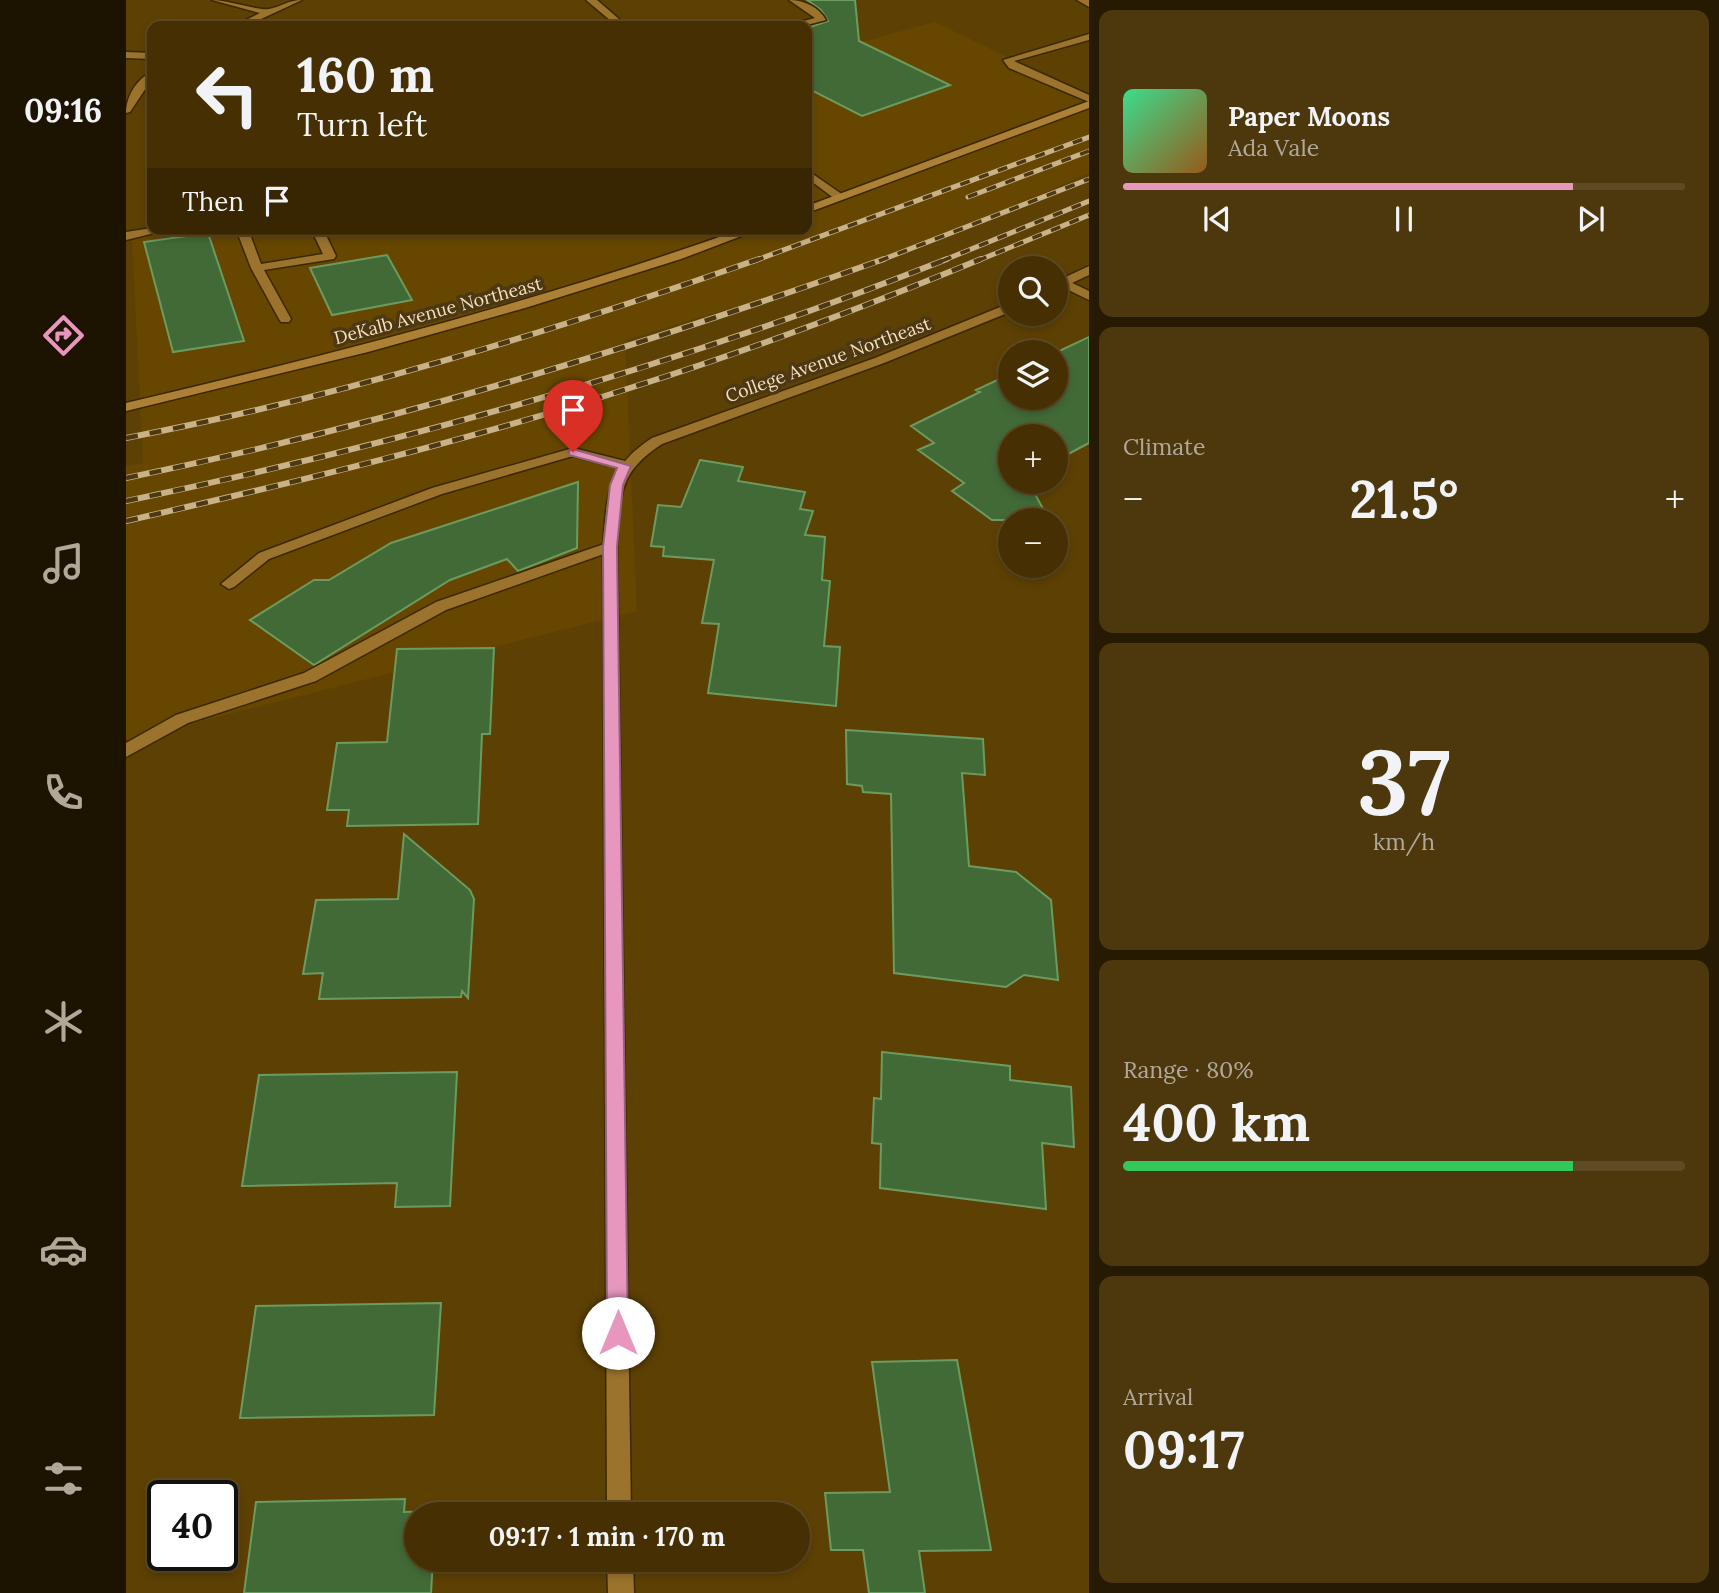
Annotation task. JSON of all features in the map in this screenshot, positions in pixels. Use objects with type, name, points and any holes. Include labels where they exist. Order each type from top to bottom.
[{"type":"main road","points":[[812,208],[1089,102]]},
{"type":"main road","name":"DeKalb Avenue Northeast","points":[[126,407],[422,336],[535,303],[736,235]]},
{"type":"street","points":[[217,0],[270,13]]},
{"type":"street","points":[[251,21],[297,0]]},
{"type":"street","points":[[591,0],[616,21]]},
{"type":"street","points":[[794,0],[818,14],[821,20],[812,22]]},
{"type":"street","points":[[1082,0],[1089,4]]},
{"type":"street","points":[[1089,37],[1008,60],[1013,66],[1089,102]]},
{"type":"street","points":[[126,55],[147,56]]},
{"type":"street","points":[[126,110],[147,78]]},
{"type":"street","points":[[812,177],[839,197]]},
{"type":"street","points":[[126,236],[147,232]]},
{"type":"street","points":[[244,235],[257,268],[285,319]]},
{"type":"street","points":[[257,268],[330,256],[320,235]]},
{"type":"street","points":[[1068,281],[1089,270]]},
{"type":"street","points":[[1068,288],[1089,296]]},
{"type":"street","name":"College Avenue Northeast","points":[[624,466],[638,451],[657,440],[843,375],[998,312]]},
{"type":"street","points":[[229,584],[264,556],[437,491],[573,452],[624,466],[616,485],[610,547],[619,1502]]},
{"type":"street","points":[[126,751],[182,719],[310,677],[441,606],[610,547]]},
{"type":"street","points":[[620,1572],[621,1593]]},
{"type":"shaded area","points":[[935,22],[1089,97],[1089,173],[882,262],[625,340],[637,611],[126,740],[126,466],[143,463],[132,240],[149,235],[812,235],[812,56]]},
{"type":"building","points":[[807,0],[855,0],[859,41],[950,85],[862,116],[812,91],[812,26],[828,21],[821,10]]},
{"type":"building","points":[[209,235],[244,341],[173,352],[144,242]]},
{"type":"building","points":[[387,255],[412,300],[332,315],[310,268]]},
{"type":"building","points":[[1089,337],[1089,443],[1068,454],[1068,424],[998,424],[998,494],[1035,494],[1043,508],[998,508],[998,520],[992,520],[952,491],[964,483],[918,450],[934,443],[911,426],[980,392],[976,390],[998,380],[998,410],[1068,410],[1068,347]]},
{"type":"building","points":[[700,460],[743,467],[738,481],[805,492],[800,509],[813,511],[805,535],[825,537],[822,580],[830,581],[824,646],[840,647],[836,706],[708,693],[719,624],[702,623],[714,560],[663,556],[664,547],[651,546],[658,505],[681,507]]},
{"type":"building","points":[[578,482],[577,548],[518,571],[507,559],[450,580],[314,665],[250,620],[314,580],[329,580],[391,543]]},
{"type":"building","points":[[494,648],[490,734],[482,734],[478,824],[347,826],[349,810],[327,810],[337,743],[387,742],[397,649]]},
{"type":"building","points":[[846,730],[983,739],[985,775],[962,773],[969,866],[1016,872],[1051,900],[1058,980],[1024,975],[1006,987],[894,973],[891,794],[863,792],[862,786],[847,784]]},
{"type":"building","points":[[404,834],[470,890],[474,899],[468,998],[462,991],[461,997],[319,999],[323,973],[303,974],[316,900],[398,899]]},
{"type":"building","points":[[882,1052],[1010,1066],[1010,1080],[1071,1087],[1074,1147],[1042,1143],[1046,1209],[880,1188],[881,1144],[872,1143],[874,1098],[881,1099]]},
{"type":"building","points":[[457,1072],[450,1206],[395,1207],[397,1183],[242,1186],[259,1075]]},
{"type":"building","points":[[441,1303],[434,1415],[240,1418],[256,1306]]},
{"type":"building","points":[[957,1360],[991,1550],[919,1551],[925,1593],[869,1593],[863,1550],[831,1550],[825,1493],[890,1492],[872,1362]]},
{"type":"building","points":[[405,1499],[404,1572],[432,1572],[431,1593],[244,1593],[256,1502]]},
{"type":"railway","points":[[754,261],[1089,137]]},
{"type":"railway","points":[[968,197],[1089,151]]},
{"type":"railway","points":[[879,261],[1089,179]]},
{"type":"railway","points":[[946,260],[1089,201]]},
{"type":"railway","points":[[977,261],[1089,215]]},
{"type":"railway","points":[[126,438],[287,403],[446,360],[603,312],[759,259]]},
{"type":"railway","points":[[126,478],[319,434],[509,382],[697,323],[884,259]]},
{"type":"railway","points":[[126,521],[381,460],[571,407],[765,343],[981,259]]},
{"type":"railway","points":[[126,501],[335,454],[541,398],[745,333],[946,260]]},
{"type":"route","points":[[573,452],[624,466],[616,485],[610,547],[618,1333]]}]
